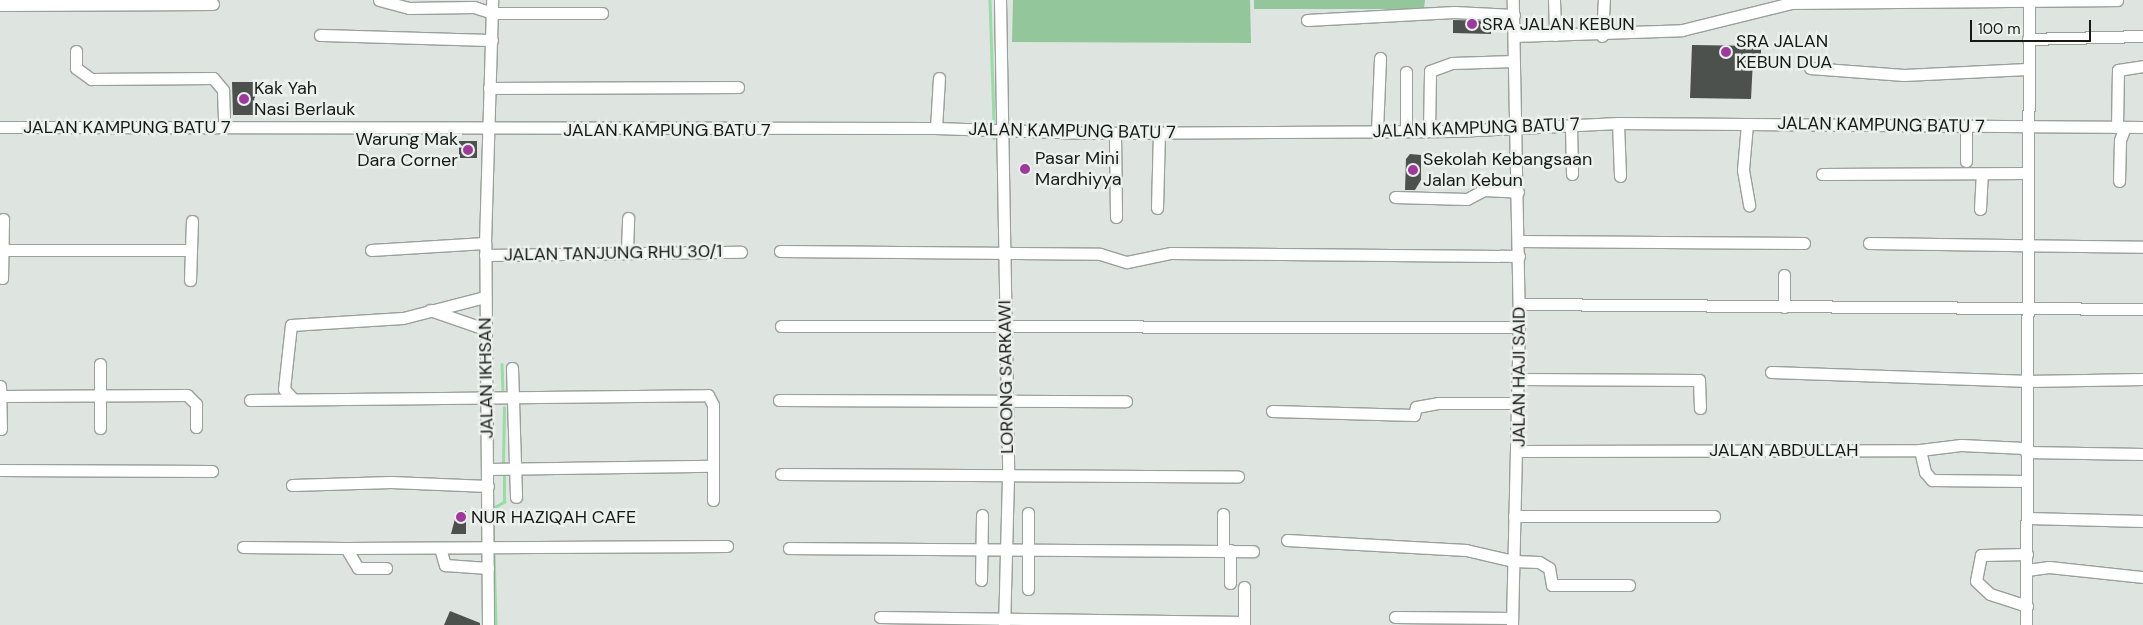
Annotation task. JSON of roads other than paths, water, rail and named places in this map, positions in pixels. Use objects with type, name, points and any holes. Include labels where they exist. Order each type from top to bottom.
[{"type":"street","points":[[380,0],[409,8],[474,7],[492,13],[602,13]]},
{"type":"street","name":"JALAN IKHSAN","points":[[488,625],[488,568],[492,547],[484,396],[487,130],[492,40],[492,0]]},
{"type":"street","name":"LORONG SARKAWI","points":[[1000,0],[1002,252],[1006,328],[1008,477],[1005,623]]},
{"type":"street","name":"JALAN HAJI SAID","points":[[1512,621],[1514,516],[1519,451],[1519,241],[1514,129],[1513,0]]},
{"type":"street","points":[[1554,0],[1555,35]]},
{"type":"street","points":[[1602,36],[1604,0]]},
{"type":"street","points":[[1514,36],[1602,36],[1682,30],[1791,3],[2117,0]]},
{"type":"street","points":[[0,5],[194,2],[213,4]]},
{"type":"street","points":[[2026,625],[2028,518],[2026,481],[2027,69],[2029,2]]},
{"type":"street","points":[[1308,20],[1454,12],[1514,15]]},
{"type":"street","points":[[320,35],[492,40]]},
{"type":"street","points":[[2028,39],[2143,36]]},
{"type":"street","points":[[76,51],[76,68],[91,79],[213,78],[223,90],[224,126]]},
{"type":"street","points":[[1377,131],[1380,58]]},
{"type":"street","points":[[1429,131],[1430,72],[1452,63],[1514,61]]},
{"type":"street","points":[[2119,181],[2121,127],[2118,70],[2143,66]]},
{"type":"street","points":[[1810,68],[1904,75],[2027,69]]},
{"type":"street","points":[[1406,72],[1406,131]]},
{"type":"street","points":[[936,128],[939,78]]},
{"type":"street","points":[[489,88],[738,87]]},
{"type":"street","points":[[1618,123],[1620,176]]},
{"type":"street","name":"JALAN KAMPUNG BATU 7","points":[[0,127],[224,126],[487,130],[936,128],[1115,133],[1429,131],[1514,129],[1618,123],[2143,127]]},
{"type":"street","points":[[1747,124],[1743,170],[1749,205]]},
{"type":"street","points":[[1571,126],[1572,174]]},
{"type":"street","points":[[1966,127],[1966,161]]},
{"type":"street","points":[[1115,133],[1116,217]]},
{"type":"street","points":[[1157,208],[1159,133]]},
{"type":"street","points":[[1822,174],[1982,175],[2028,173]]},
{"type":"street","points":[[1980,209],[1982,175]]},
{"type":"street","points":[[1395,197],[1467,199],[1484,190],[1518,192]]},
{"type":"street","points":[[627,251],[628,218]]},
{"type":"street","points":[[2,278],[3,219]]},
{"type":"street","points":[[190,280],[192,221]]},
{"type":"street","points":[[1519,241],[1804,243]]},
{"type":"street","points":[[1869,243],[2143,247]]},
{"type":"street","name":"JALAN TANJUNG RHU 30/1","points":[[371,250],[485,249],[741,252]]},
{"type":"street","points":[[1,250],[191,250]]},
{"type":"street","points":[[780,251],[1100,254],[1126,262],[1171,253],[1519,256]]},
{"type":"street","points":[[1784,276],[1784,308]]},
{"type":"street","points":[[292,399],[284,389],[289,327],[336,329],[403,318],[485,297]]},
{"type":"street","points":[[1519,304],[2026,310],[2143,309]]},
{"type":"street","points":[[430,310],[485,329]]},
{"type":"street","points":[[781,326],[1006,328],[1519,327]]},
{"type":"street","points":[[100,364],[100,428]]},
{"type":"street","points":[[512,368],[512,469],[516,497]]},
{"type":"street","points":[[1771,372],[1909,374],[2027,381],[2143,379]]},
{"type":"street","points":[[1518,379],[1699,380],[1700,408]]},
{"type":"street","points":[[0,386],[1,429]]},
{"type":"street","points":[[250,400],[708,395],[713,405],[714,500]]},
{"type":"street","points":[[0,396],[191,396],[196,404],[196,427]]},
{"type":"street","points":[[779,400],[1126,401]]},
{"type":"street","points":[[1272,411],[1414,415],[1416,407],[1438,403],[1518,403]]},
{"type":"street","name":"JALAN ABDULLAH","points":[[1519,451],[1920,450],[1961,445],[2026,450],[2143,454]]},
{"type":"street","points":[[1920,450],[1925,472],[1932,480],[2026,481]]},
{"type":"street","points":[[488,469],[713,466]]},
{"type":"street","points":[[0,470],[212,471]]},
{"type":"street","points":[[781,474],[1008,477],[1238,476]]},
{"type":"street","points":[[292,485],[391,482],[488,486]]},
{"type":"street","points":[[1028,513],[1028,588]]},
{"type":"street","points":[[1223,514],[1230,583]]},
{"type":"street","points":[[981,580],[982,515]]},
{"type":"street","points":[[1514,516],[1714,516]]},
{"type":"street","points":[[2028,518],[2143,521]]},
{"type":"street","points":[[1287,540],[1466,550],[1513,561],[1546,566],[1552,585],[1629,585]]},
{"type":"street","points":[[243,547],[727,546]]},
{"type":"street","points":[[346,548],[358,568],[386,568]]},
{"type":"street","points":[[440,548],[445,565],[488,568]]},
{"type":"street","points":[[789,548],[1253,550]]},
{"type":"street","points":[[2027,554],[1981,555],[1976,581],[1990,594],[2027,606]]},
{"type":"street","points":[[2027,570],[2058,567],[2143,577]]},
{"type":"street","points":[[880,617],[1005,623],[1244,624],[1244,587]]},
{"type":"street","points":[[1395,617],[1512,621]]},
{"type":"waterway","points":[[990,0],[994,122]]},
{"type":"waterway","points":[[502,364],[503,391]]},
{"type":"waterway","points":[[503,463],[504,408]]},
{"type":"waterway","points":[[493,544],[493,508],[504,502],[504,476]]},
{"type":"waterway","points":[[494,552],[496,625]]},
{"type":"place","name":"SRA JALAN KEBUN","points":[[1472,24]]},
{"type":"place","name":"SRA JALAN KEBUN DUA","points":[[1726,52]]},
{"type":"place","name":"Kak Yah Nasi Berlauk","points":[[244,99]]},
{"type":"place","name":"Warung Mak Dara Corner","points":[[468,150]]},
{"type":"place","name":"Pasar Mini Mardhiyya","points":[[1025,169]]},
{"type":"place","name":"Sekolah Kebangsaan Jalan Kebun","points":[[1413,170]]},
{"type":"place","name":"NUR HAZIQAH CAFE","points":[[461,517]]}]
